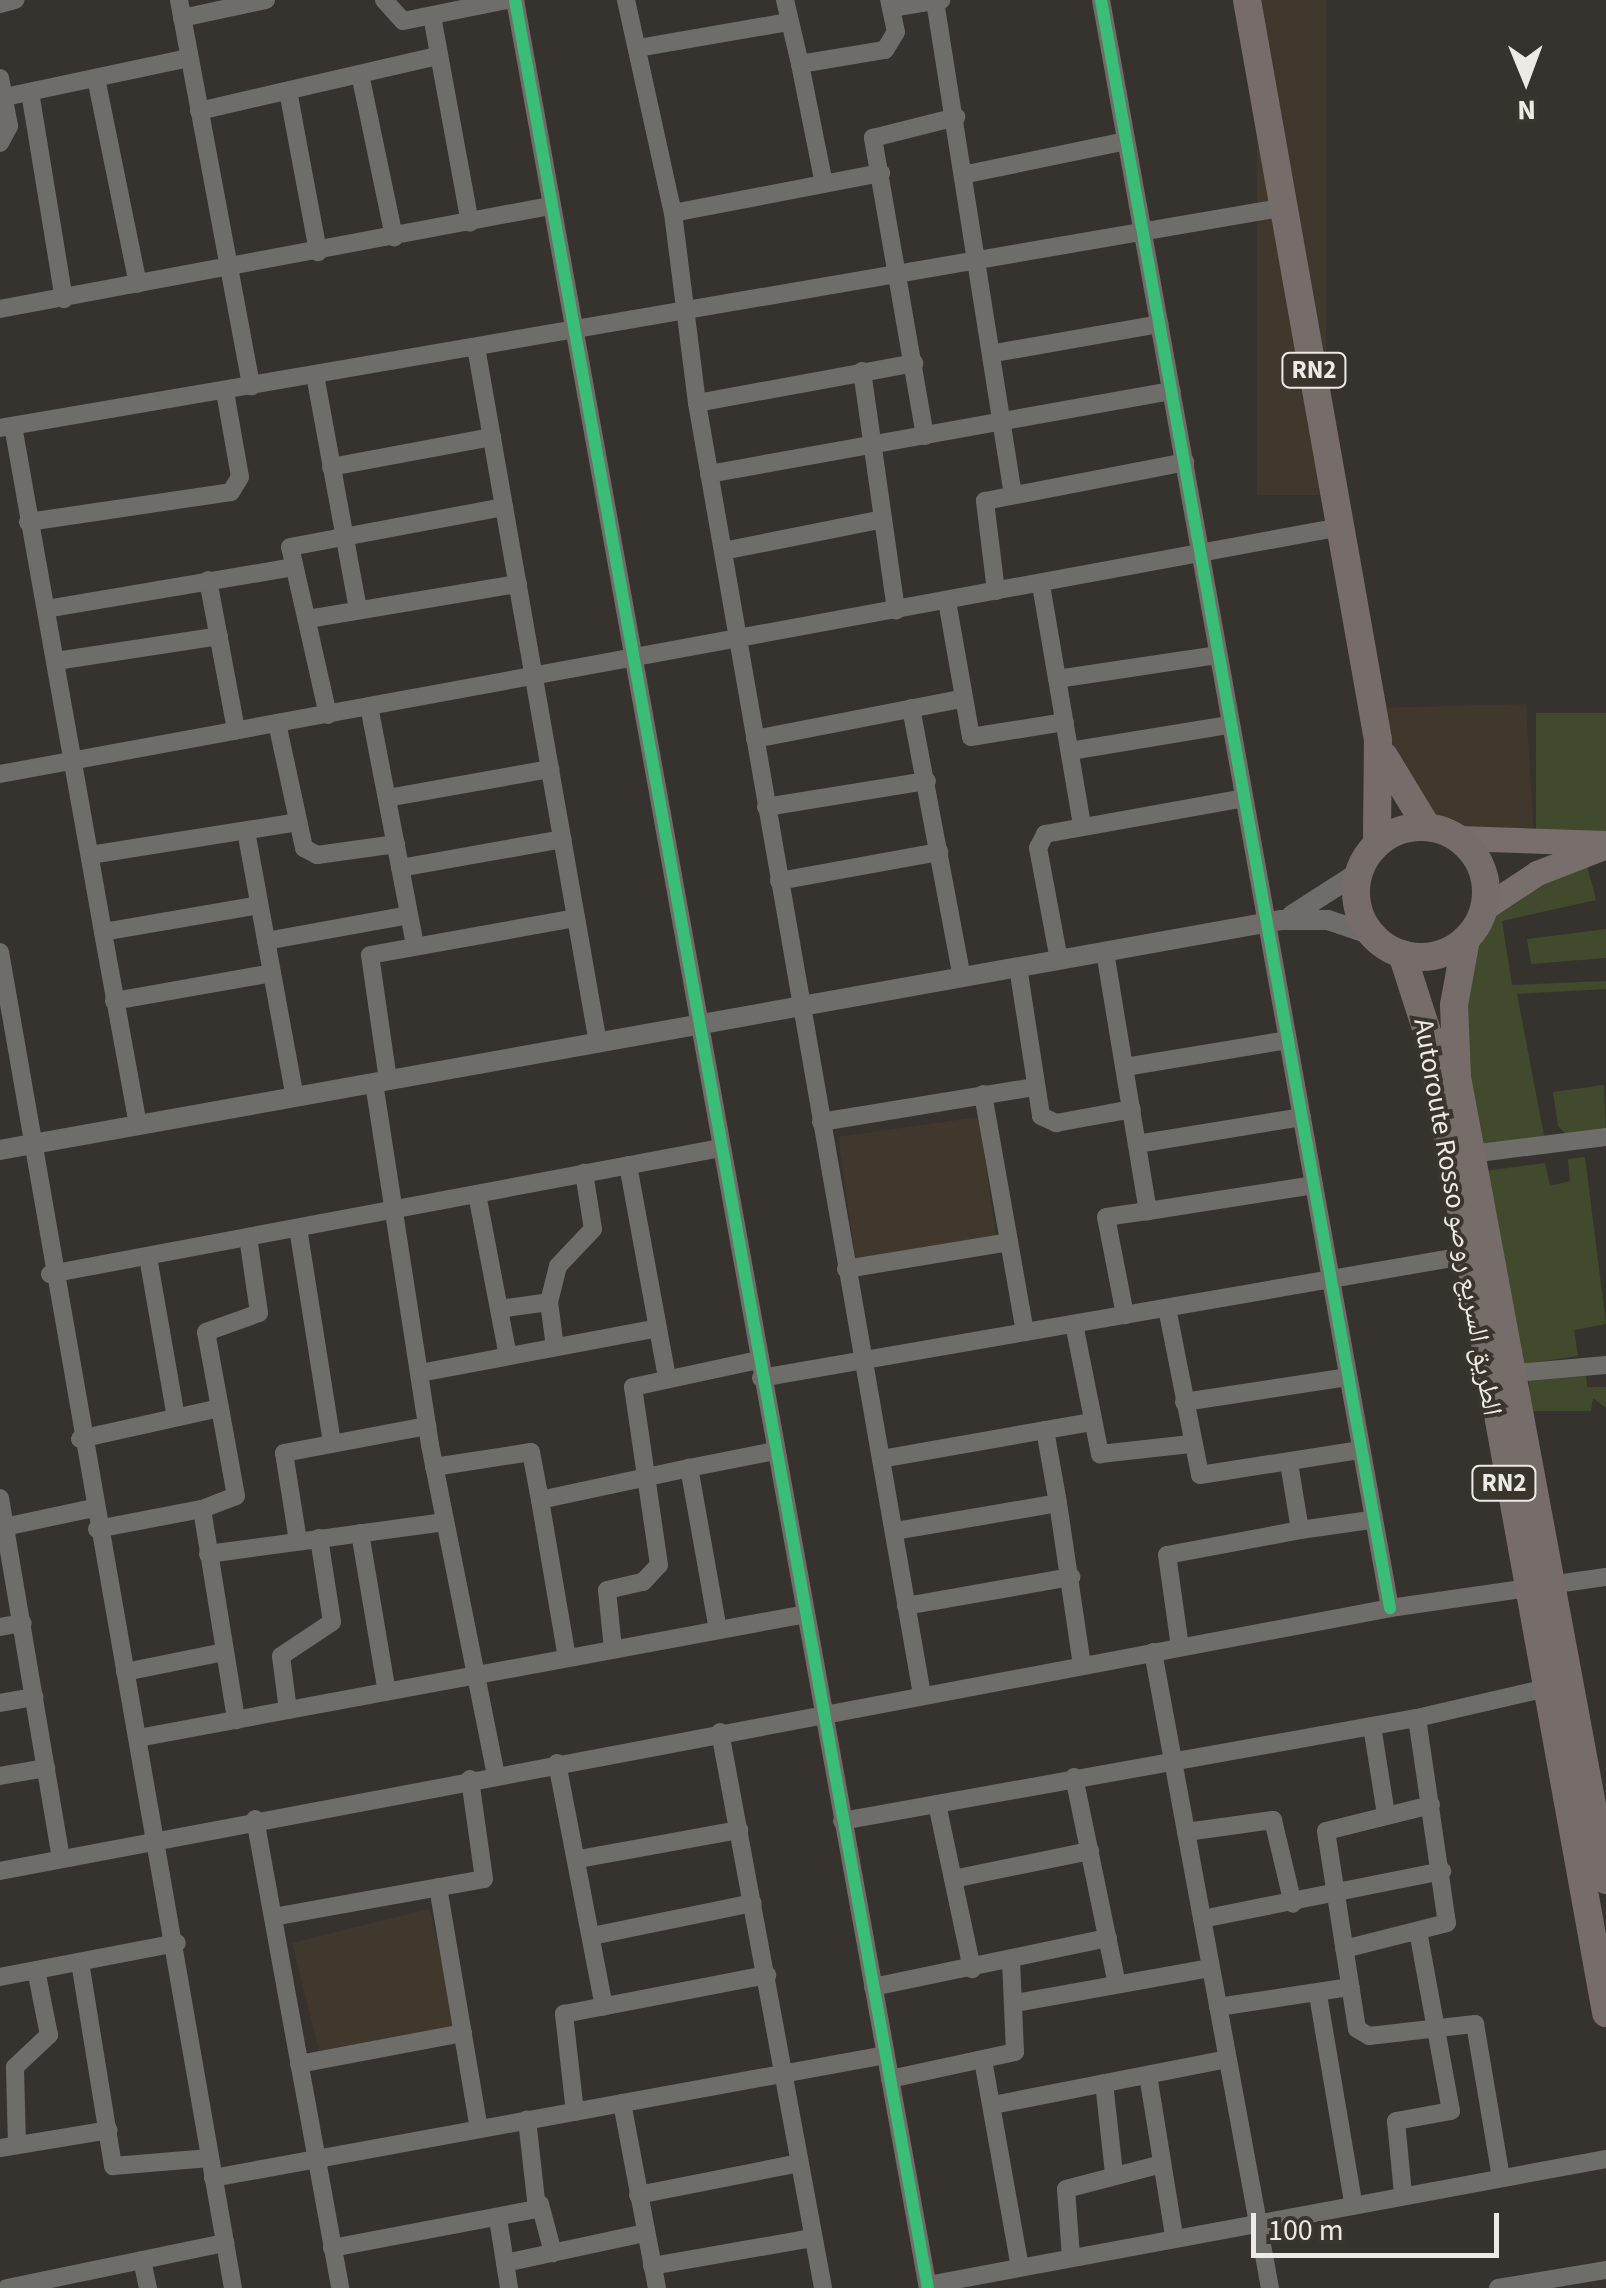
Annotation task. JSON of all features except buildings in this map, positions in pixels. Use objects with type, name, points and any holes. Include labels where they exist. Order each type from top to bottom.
[{"type":"highway","name":"RN2","points":[[1247,0],[1378,740],[1377,844]]},
{"type":"highway","name":"RN2","points":[[1378,740],[1427,827]]},
{"type":"highway","points":[[1427,827],[1457,838],[1482,868],[1484,908],[1466,939],[1441,954],[1402,954],[1372,935],[1356,901],[1359,872],[1377,844],[1427,827]]},
{"type":"highway","name":"Autoroute Rosso الطريق السريع روصو","points":[[1466,939],[1454,1030],[1470,1154],[1599,1805],[1606,1880]]},
{"type":"highway","name":"Autoroute Rosso الطريق السريع روصو","points":[[1402,954],[1424,1011],[1522,1585],[1606,2013]]},
{"type":"main road","points":[[1457,838],[1606,845]]},
{"type":"main road","points":[[1484,908],[1558,862],[1606,845]]},
{"type":"street","points":[[251,386],[180,9],[266,0]]},
{"type":"street","points":[[384,0],[395,19],[432,16],[506,0]]},
{"type":"street","points":[[515,0],[630,658],[928,2287],[1258,2219],[1606,2159]]},
{"type":"street","points":[[626,0],[673,213],[697,403],[922,1695]]},
{"type":"street","points":[[785,0],[824,184]]},
{"type":"street","points":[[800,64],[886,50],[896,32],[890,4],[938,0],[981,260],[1013,495]]},
{"type":"street","points":[[1101,0],[1201,556],[1240,800],[1275,921],[1288,1040],[1370,1520],[1390,1608]]},
{"type":"street","points":[[432,16],[470,222]]},
{"type":"street","points":[[638,48],[789,22]]},
{"type":"street","points":[[199,112],[438,56]]},
{"type":"street","points":[[0,143],[9,133],[3,88],[30,92],[188,58]]},
{"type":"street","points":[[360,74],[394,237]]},
{"type":"street","points":[[96,78],[138,284]]},
{"type":"street","points":[[288,91],[318,252]]},
{"type":"street","points":[[30,92],[64,299]]},
{"type":"street","points":[[925,436],[876,133],[956,116]]},
{"type":"street","points":[[967,174],[1126,141]]},
{"type":"street","points":[[673,213],[881,173]]},
{"type":"street","points":[[0,309],[232,269],[550,206]]},
{"type":"street","points":[[138,1124],[56,662],[7,427],[1286,207]]},
{"type":"street","points":[[994,352],[1160,324]]},
{"type":"street","points":[[476,346],[598,1042]]},
{"type":"street","points":[[697,403],[914,363]]},
{"type":"street","points":[[862,372],[896,611]]},
{"type":"street","points":[[315,375],[358,610]]},
{"type":"street","points":[[710,474],[1172,391]]},
{"type":"street","points":[[28,522],[230,492],[240,477],[225,392]]},
{"type":"street","points":[[330,467],[492,437]]},
{"type":"street","points":[[996,591],[982,507],[1013,495],[1184,462]]},
{"type":"street","points":[[328,715],[308,619],[289,568],[290,547],[504,507]]},
{"type":"street","points":[[723,551],[883,519]]},
{"type":"street","points":[[0,774],[1201,556],[1341,527]]},
{"type":"street","points":[[46,609],[289,568]]},
{"type":"street","points":[[208,580],[236,730]]},
{"type":"street","points":[[308,619],[518,584]]},
{"type":"street","points":[[1041,584],[1082,826]]},
{"type":"street","points":[[947,602],[968,733],[979,739],[1065,722]]},
{"type":"street","points":[[56,662],[219,636]]},
{"type":"street","points":[[1057,679],[1218,655]]},
{"type":"street","points":[[755,739],[961,698]]},
{"type":"street","points":[[370,706],[415,946]]},
{"type":"street","points":[[911,708],[962,977]]},
{"type":"street","points":[[277,723],[304,848],[317,855],[396,844]]},
{"type":"street","points":[[1070,752],[1229,725]]},
{"type":"street","points":[[387,798],[550,769]]},
{"type":"street","points":[[766,807],[927,780]]},
{"type":"street","points":[[1058,960],[1038,840],[1082,826],[1240,800]]},
{"type":"street","points":[[90,856],[298,822]]},
{"type":"street","points":[[246,831],[294,1097]]},
{"type":"street","points":[[400,868],[562,839]]},
{"type":"street","points":[[779,881],[938,852]]},
{"type":"street","points":[[1275,921],[1359,872]]},
{"type":"street","points":[[103,932],[259,904]]},
{"type":"street","points":[[266,941],[409,915]]},
{"type":"street","points":[[496,1774],[427,1426],[396,1209],[368,960],[415,946],[576,918]]},
{"type":"street","points":[[0,1150],[1275,921],[1328,920],[1372,935]]},
{"type":"street","points":[[0,952],[34,1144],[50,1274],[177,1943],[233,2288]]},
{"type":"street","points":[[1105,952],[1148,1211]]},
{"type":"street","points":[[1018,968],[1035,1087],[1048,1122],[1132,1109]]},
{"type":"street","points":[[114,1001],[272,972]]},
{"type":"street","points":[[1125,1067],[1288,1040]]},
{"type":"street","points":[[821,1122],[1035,1087]]},
{"type":"street","points":[[984,1094],[1025,1332]]},
{"type":"street","points":[[1138,1144],[1302,1117]]},
{"type":"street","points":[[1470,1154],[1606,1137]]},
{"type":"street","points":[[50,1274],[721,1148]]},
{"type":"street","points":[[628,1165],[667,1378]]},
{"type":"street","points":[[554,1347],[548,1302],[558,1266],[593,1229],[584,1174]]},
{"type":"street","points":[[1124,1315],[1106,1218],[1314,1185]]},
{"type":"street","points":[[476,1194],[508,1356]]},
{"type":"street","points":[[298,1228],[332,1442]]},
{"type":"street","points":[[96,1529],[202,1509],[236,1496],[206,1332],[260,1313],[248,1238]]},
{"type":"street","points":[[846,1269],[1009,1242]]},
{"type":"street","points":[[148,1256],[176,1417]]},
{"type":"street","points":[[613,1649],[607,1590],[658,1570],[630,1392],[667,1378],[862,1360],[1464,1256]]},
{"type":"street","points":[[499,1309],[548,1302]]},
{"type":"street","points":[[1167,1308],[1190,1444],[1200,1475],[1359,1450]]},
{"type":"street","points":[[1074,1324],[1095,1448],[1108,1458],[1190,1444]]},
{"type":"street","points":[[420,1372],[658,1328]]},
{"type":"street","points":[[1514,1373],[1606,1365]]},
{"type":"street","points":[[1184,1402],[1347,1378]]},
{"type":"street","points":[[80,1439],[220,1408]]},
{"type":"street","points":[[881,1459],[1091,1422]]},
{"type":"street","points":[[298,1541],[280,1464],[294,1449],[427,1426]]},
{"type":"street","points":[[1045,1430],[1082,1665]]},
{"type":"street","points":[[540,1500],[775,1451]]},
{"type":"street","points":[[434,1467],[531,1452],[566,1658]]},
{"type":"street","points":[[1288,1463],[1300,1530]]},
{"type":"street","points":[[689,1468],[718,1630]]},
{"type":"street","points":[[0,1498],[61,1859]]},
{"type":"street","points":[[894,1532],[1058,1503]]},
{"type":"street","points":[[3,1527],[92,1508]]},
{"type":"street","points":[[202,1509],[236,1720]]},
{"type":"street","points":[[1180,1647],[1167,1555],[1370,1520]]},
{"type":"street","points":[[208,1554],[445,1522]]},
{"type":"street","points":[[360,1533],[387,1692]]},
{"type":"street","points":[[288,1710],[280,1656],[332,1622],[319,1538]]},
{"type":"street","points":[[0,1871],[255,1819],[1390,1608],[1522,1585],[1606,1576]]},
{"type":"street","points":[[906,1606],[1071,1577]]},
{"type":"street","points":[[138,1738],[806,1614]]},
{"type":"street","points":[[0,1626],[22,1623]]},
{"type":"street","points":[[124,1672],[224,1652]]},
{"type":"street","points":[[1152,1652],[1270,2288]]},
{"type":"street","points":[[842,1820],[1172,1758],[1417,1718],[1543,1689]]},
{"type":"street","points":[[0,1703],[34,1698]]},
{"type":"street","points":[[1344,1950],[1419,1936],[1447,1922],[1417,1718]]},
{"type":"street","points":[[1372,1726],[1386,1814]]},
{"type":"street","points":[[720,1732],[822,2288]]},
{"type":"street","points":[[556,1763],[579,1860],[604,2006]]},
{"type":"street","points":[[0,1776],[46,1768]]},
{"type":"street","points":[[1074,1777],[1117,1984]]},
{"type":"street","points":[[273,1917],[438,1887],[486,1874],[470,1779]]},
{"type":"street","points":[[937,1804],[972,1969]]},
{"type":"street","points":[[1431,1805],[1326,1830],[1350,1987],[1365,2036],[1469,2021],[1478,2029],[1501,2177]]},
{"type":"street","points":[[255,1819],[340,2288]]},
{"type":"street","points":[[1186,1832],[1274,1820],[1294,1904]]},
{"type":"street","points":[[579,1860],[739,1830]]},
{"type":"street","points":[[952,1878],[1090,1851]]},
{"type":"street","points":[[1202,1919],[1334,1896],[1442,1871]]},
{"type":"street","points":[[438,1887],[479,2129]]},
{"type":"street","points":[[592,1936],[753,1903]]},
{"type":"street","points":[[1403,2194],[1396,2121],[1451,2111],[1419,1936]]},
{"type":"street","points":[[873,1987],[1108,1938]]},
{"type":"street","points":[[0,1977],[177,1943]]},
{"type":"street","points":[[890,2079],[1015,2052],[1016,2002],[1011,1960]]},
{"type":"street","points":[[80,1962],[116,2168],[210,2158]]},
{"type":"street","points":[[1016,2002],[1211,1968]]},
{"type":"street","points":[[36,1970],[49,2035],[15,2067],[9,2146],[108,2130]]},
{"type":"street","points":[[575,2112],[560,2020],[604,2006],[767,1975]]},
{"type":"street","points":[[1218,2007],[1350,1987]]},
{"type":"street","points":[[1318,1994],[1353,2202]]},
{"type":"street","points":[[300,2064],[463,2033]]},
{"type":"street","points":[[213,2178],[885,2055]]},
{"type":"street","points":[[993,2105],[1228,2059]]},
{"type":"street","points":[[983,2060],[1020,2267]]},
{"type":"street","points":[[1148,2075],[1174,2236]]},
{"type":"street","points":[[1104,2084],[1114,2173]]},
{"type":"street","points":[[622,2103],[657,2288]]},
{"type":"street","points":[[527,2120],[540,2204],[553,2253]]},
{"type":"street","points":[[638,2196],[799,2162]]},
{"type":"street","points":[[1071,2256],[1062,2195],[1114,2173],[1162,2164]]},
{"type":"street","points":[[332,2248],[498,2219],[540,2204]]},
{"type":"street","points":[[498,2219],[509,2288]]},
{"type":"street","points":[[505,2263],[645,2233]]},
{"type":"street","points":[[652,2266],[813,2238]]},
{"type":"street","points":[[7,2288],[101,2279],[142,2260],[225,2243]]},
{"type":"street","points":[[142,2260],[148,2288]]},
{"type":"street","points":[[1505,2287],[1606,2270]]},
{"type":"shaded area","points":[[1257,0],[1326,0],[1326,495],[1257,495]]},
{"type":"shaded area","points":[[1526,704],[1534,836],[1438,822],[1406,780],[1380,708]]},
{"type":"shaded area","points":[[979,1117],[996,1240],[856,1260],[838,1137]]},
{"type":"shaded area","points":[[429,1909],[459,2031],[323,2065],[292,1943]]},
{"type":"green space","points":[[1536,713],[1606,713],[1606,835],[1536,835]]},
{"type":"green space","points":[[1586,862],[1596,900],[1502,921],[1512,985],[1606,981],[1606,989],[1517,994],[1546,1146],[1479,1154],[1464,1007],[1472,944],[1494,912]]},
{"type":"green space","points":[[1606,929],[1606,958],[1531,964],[1527,939]]},
{"type":"green space","points":[[1604,1085],[1606,1135],[1572,1141],[1558,1126],[1553,1092]]},
{"type":"green space","points":[[1585,1157],[1606,1324],[1574,1330],[1578,1356],[1522,1364],[1485,1171],[1545,1163],[1550,1186],[1570,1181],[1568,1159]]},
{"type":"green space","points":[[1586,1375],[1587,1387],[1606,1387],[1606,1408],[1593,1398],[1591,1411],[1530,1411],[1529,1379]]},
{"type":"cycle path","points":[[515,0],[928,2288]]},
{"type":"cycle path","points":[[1101,0],[1390,1608]]}]
